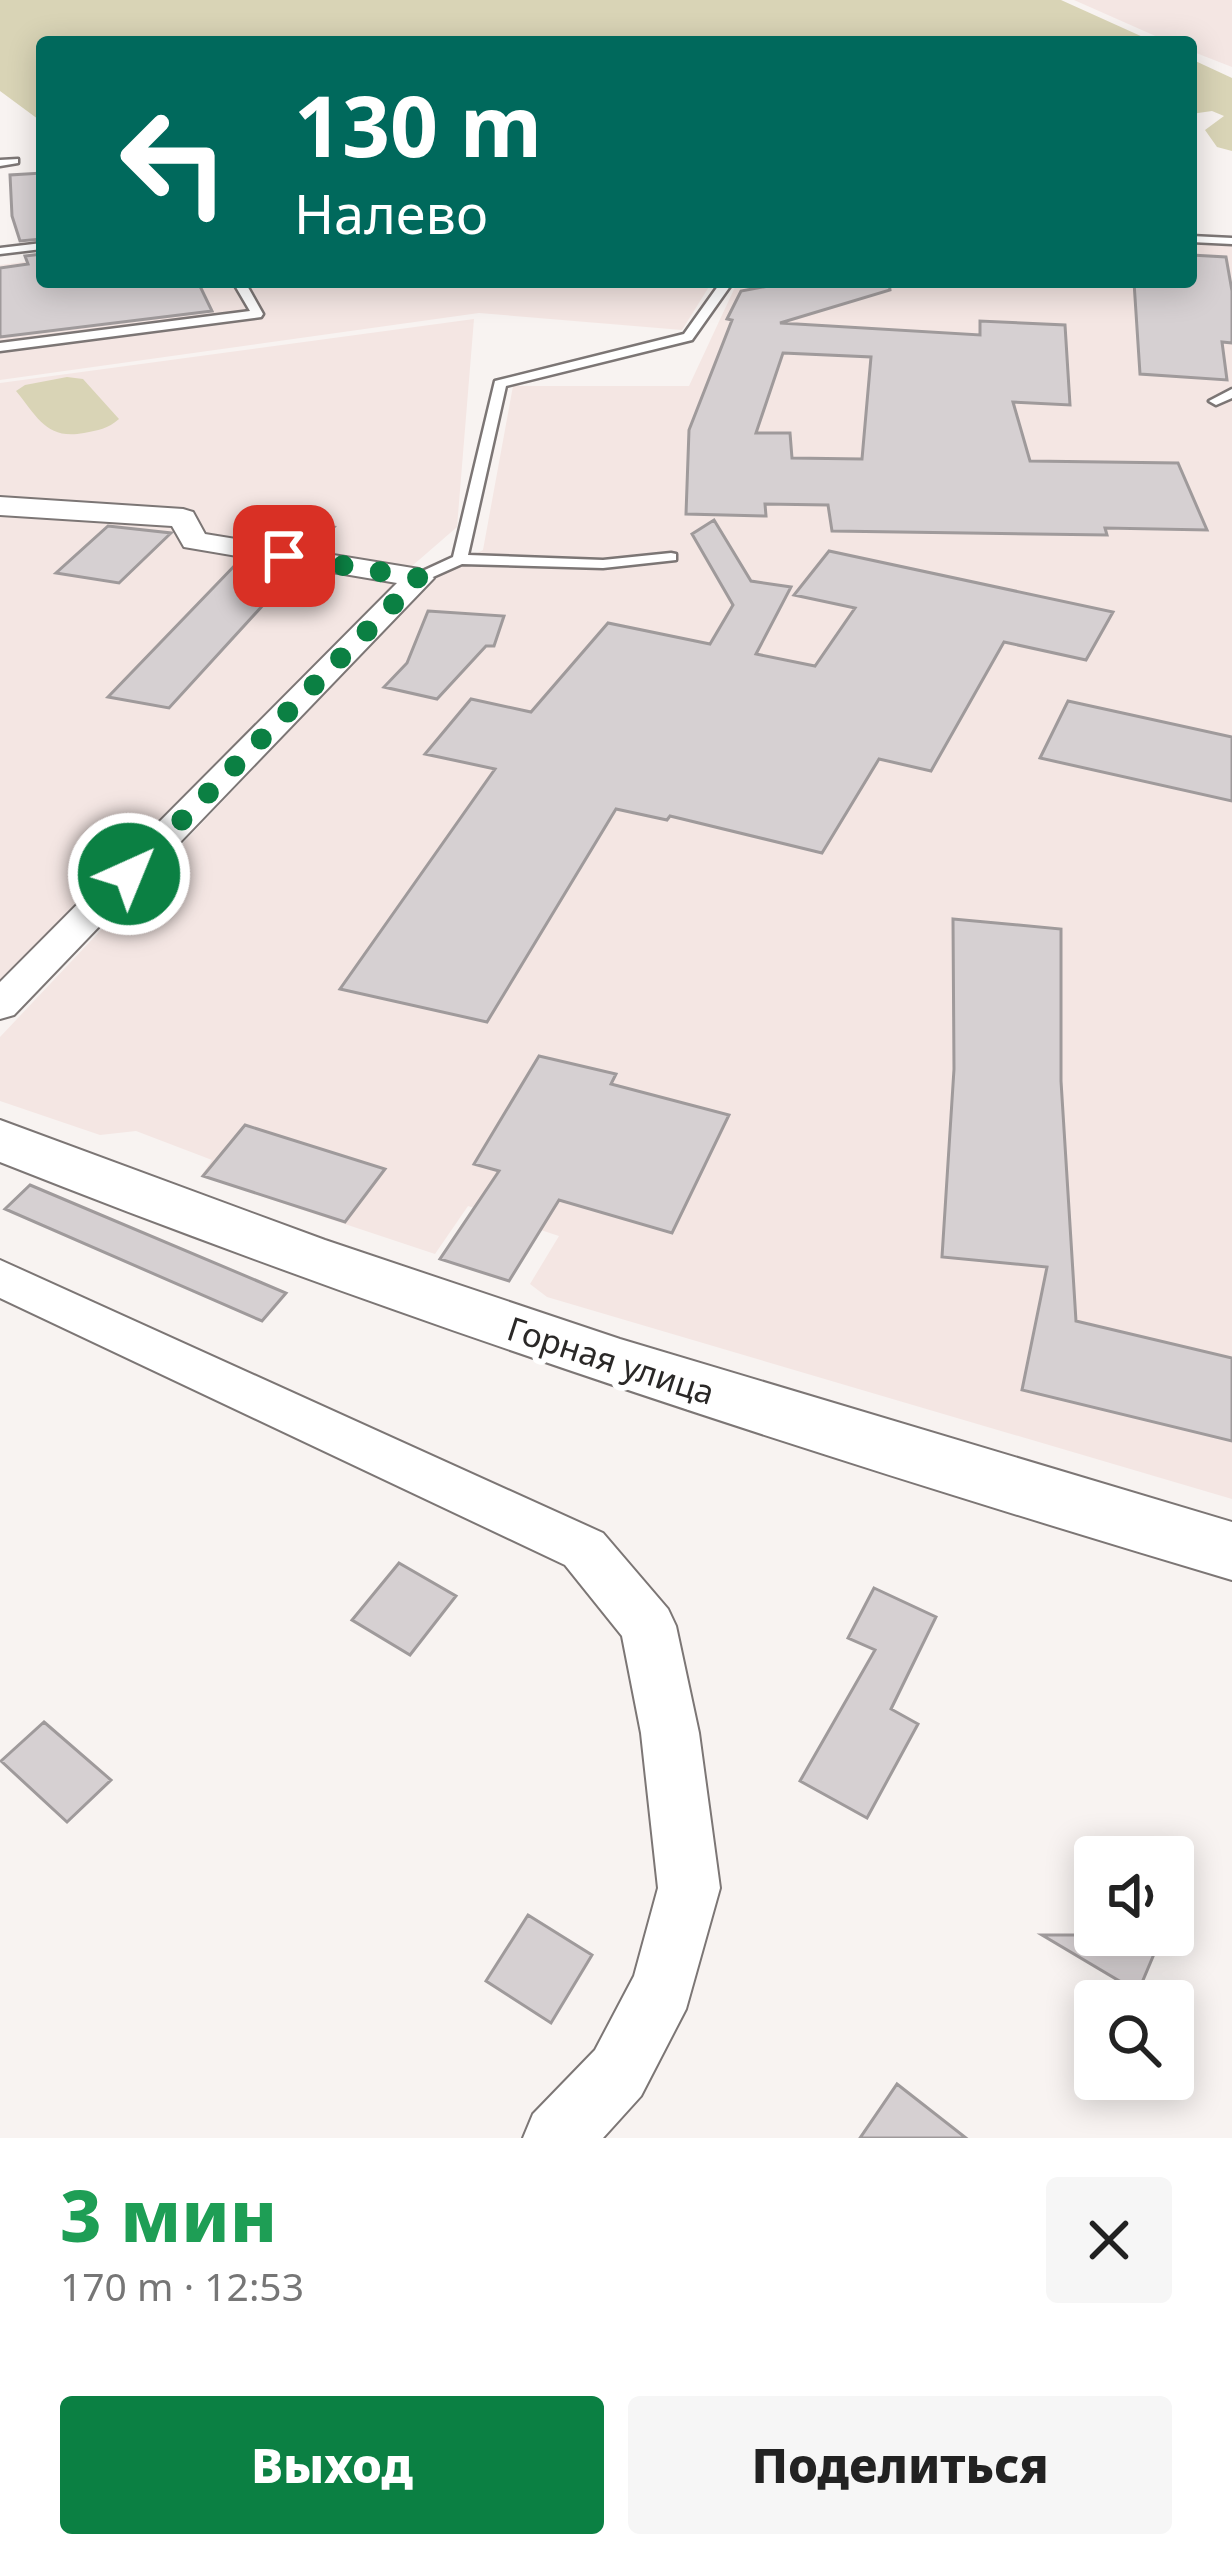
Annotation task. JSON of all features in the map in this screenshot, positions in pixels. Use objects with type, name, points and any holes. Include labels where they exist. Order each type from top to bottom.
[{"type":"street","points":[[0,506],[183,518],[194,541],[419,578]]},
{"type":"street","points":[[0,1006],[419,578]]},
{"type":"street","name":"Горная улица","points":[[0,1140],[157,1203],[444,1305],[880,1449],[1232,1550]]},
{"type":"street","points":[[0,1278],[584,1550],[648,1627],[670,1733],[689,1888],[663,1986],[618,2074],[557,2138]]},
{"type":"lane","points":[[0,163],[14,161]]},
{"type":"lane","points":[[1197,238],[1232,241]]},
{"type":"lane","points":[[0,251],[36,247]]},
{"type":"lane","points":[[0,347],[257,314],[242,288]]},
{"type":"lane","points":[[460,560],[500,384],[688,337],[724,288]]},
{"type":"lane","points":[[1216,401],[1232,393]]},
{"type":"lane","points":[[419,578],[460,560],[603,564],[671,557]]},
{"type":"shaded area","points":[[0,0],[1061,0],[1141,36],[36,36],[36,118],[0,91]]},
{"type":"shaded area","points":[[1074,0],[1232,0],[1232,67],[1197,53],[1197,36],[1155,36]]},
{"type":"shaded area","points":[[1197,62],[1232,78],[1232,151],[1217,147],[1205,130],[1224,116],[1212,111],[1197,113]]},
{"type":"shaded area","points":[[1197,244],[1232,246],[1232,1499],[547,1297],[530,1284],[559,1236],[468,1206],[435,1254],[201,1176],[212,1160],[136,1131],[100,1135],[0,1101],[0,1037],[434,577],[483,550],[513,386],[689,386],[735,288],[1197,288]]},
{"type":"shaded area","points":[[36,261],[36,288],[708,288],[682,330],[479,313],[0,380],[0,265]]},
{"type":"shaded area","points":[[474,319],[457,527],[412,566],[0,980],[0,383]]},
{"type":"shaded area","points":[[67,377],[83,379],[119,419],[98,430],[61,433],[44,425],[16,391]]},
{"type":"building","points":[[36,173],[36,240],[20,241],[12,216],[10,175]]},
{"type":"building","points":[[36,255],[36,288],[201,288],[212,311],[0,337],[0,268],[28,264],[25,256]]},
{"type":"building","points":[[1197,255],[1226,257],[1232,291],[1232,343],[1222,342],[1227,380],[1140,374],[1134,288],[1197,288]]},
{"type":"building","points":[[890,288],[780,323],[980,335],[980,321],[1065,325],[1070,405],[1013,402],[1030,461],[1178,463],[1207,530],[1105,528],[1107,535],[832,531],[828,505],[765,504],[766,516],[686,514],[689,430],[732,320],[727,319],[741,291]],"holes":[[[783,353],[871,357],[862,459],[792,458],[790,433],[756,433]]]},
{"type":"building","points":[[279,519],[334,527],[316,548],[261,539]]},
{"type":"building","points":[[714,520],[751,581],[791,587],[756,654],[815,666],[855,608],[794,595],[829,551],[1113,612],[1086,660],[1004,642],[931,771],[879,759],[822,853],[670,816],[667,820],[616,809],[487,1022],[340,989],[495,769],[425,754],[471,699],[531,712],[608,623],[710,644],[733,605],[692,534]]},
{"type":"building","points":[[108,526],[171,533],[119,583],[56,573]]},
{"type":"building","points":[[239,561],[295,570],[169,708],[108,697]]},
{"type":"building","points":[[428,611],[504,616],[494,646],[486,646],[437,699],[384,687],[407,663]]},
{"type":"building","points":[[1068,701],[1232,737],[1232,801],[1040,758]]},
{"type":"building","points":[[953,919],[1061,929],[1061,1081],[1076,1321],[1232,1358],[1232,1441],[1022,1390],[1047,1267],[942,1257],[954,1069]]},
{"type":"building","points":[[539,1056],[616,1074],[611,1084],[729,1115],[672,1233],[559,1200],[509,1281],[440,1259],[499,1171],[474,1164]]},
{"type":"building","points":[[245,1125],[385,1169],[345,1222],[203,1176]]},
{"type":"building","points":[[30,1185],[286,1293],[262,1321],[5,1209]]},
{"type":"building","points":[[399,1563],[456,1596],[410,1655],[352,1620]]},
{"type":"building","points":[[874,1588],[936,1617],[891,1709],[918,1724],[867,1818],[800,1781],[875,1650],[848,1638]]},
{"type":"building","points":[[44,1722],[111,1780],[67,1822],[1,1761]]},
{"type":"building","points":[[528,1915],[592,1955],[551,2023],[486,1981]]},
{"type":"building","points":[[1042,1935],[1074,1935],[1074,1954]]},
{"type":"building","points":[[1077,1956],[1153,1956],[1143,1980],[1118,1980]]},
{"type":"building","points":[[897,2084],[966,2138],[860,2138]]},
{"type":"route","points":[[129,874],[419,578],[284,556]]}]
